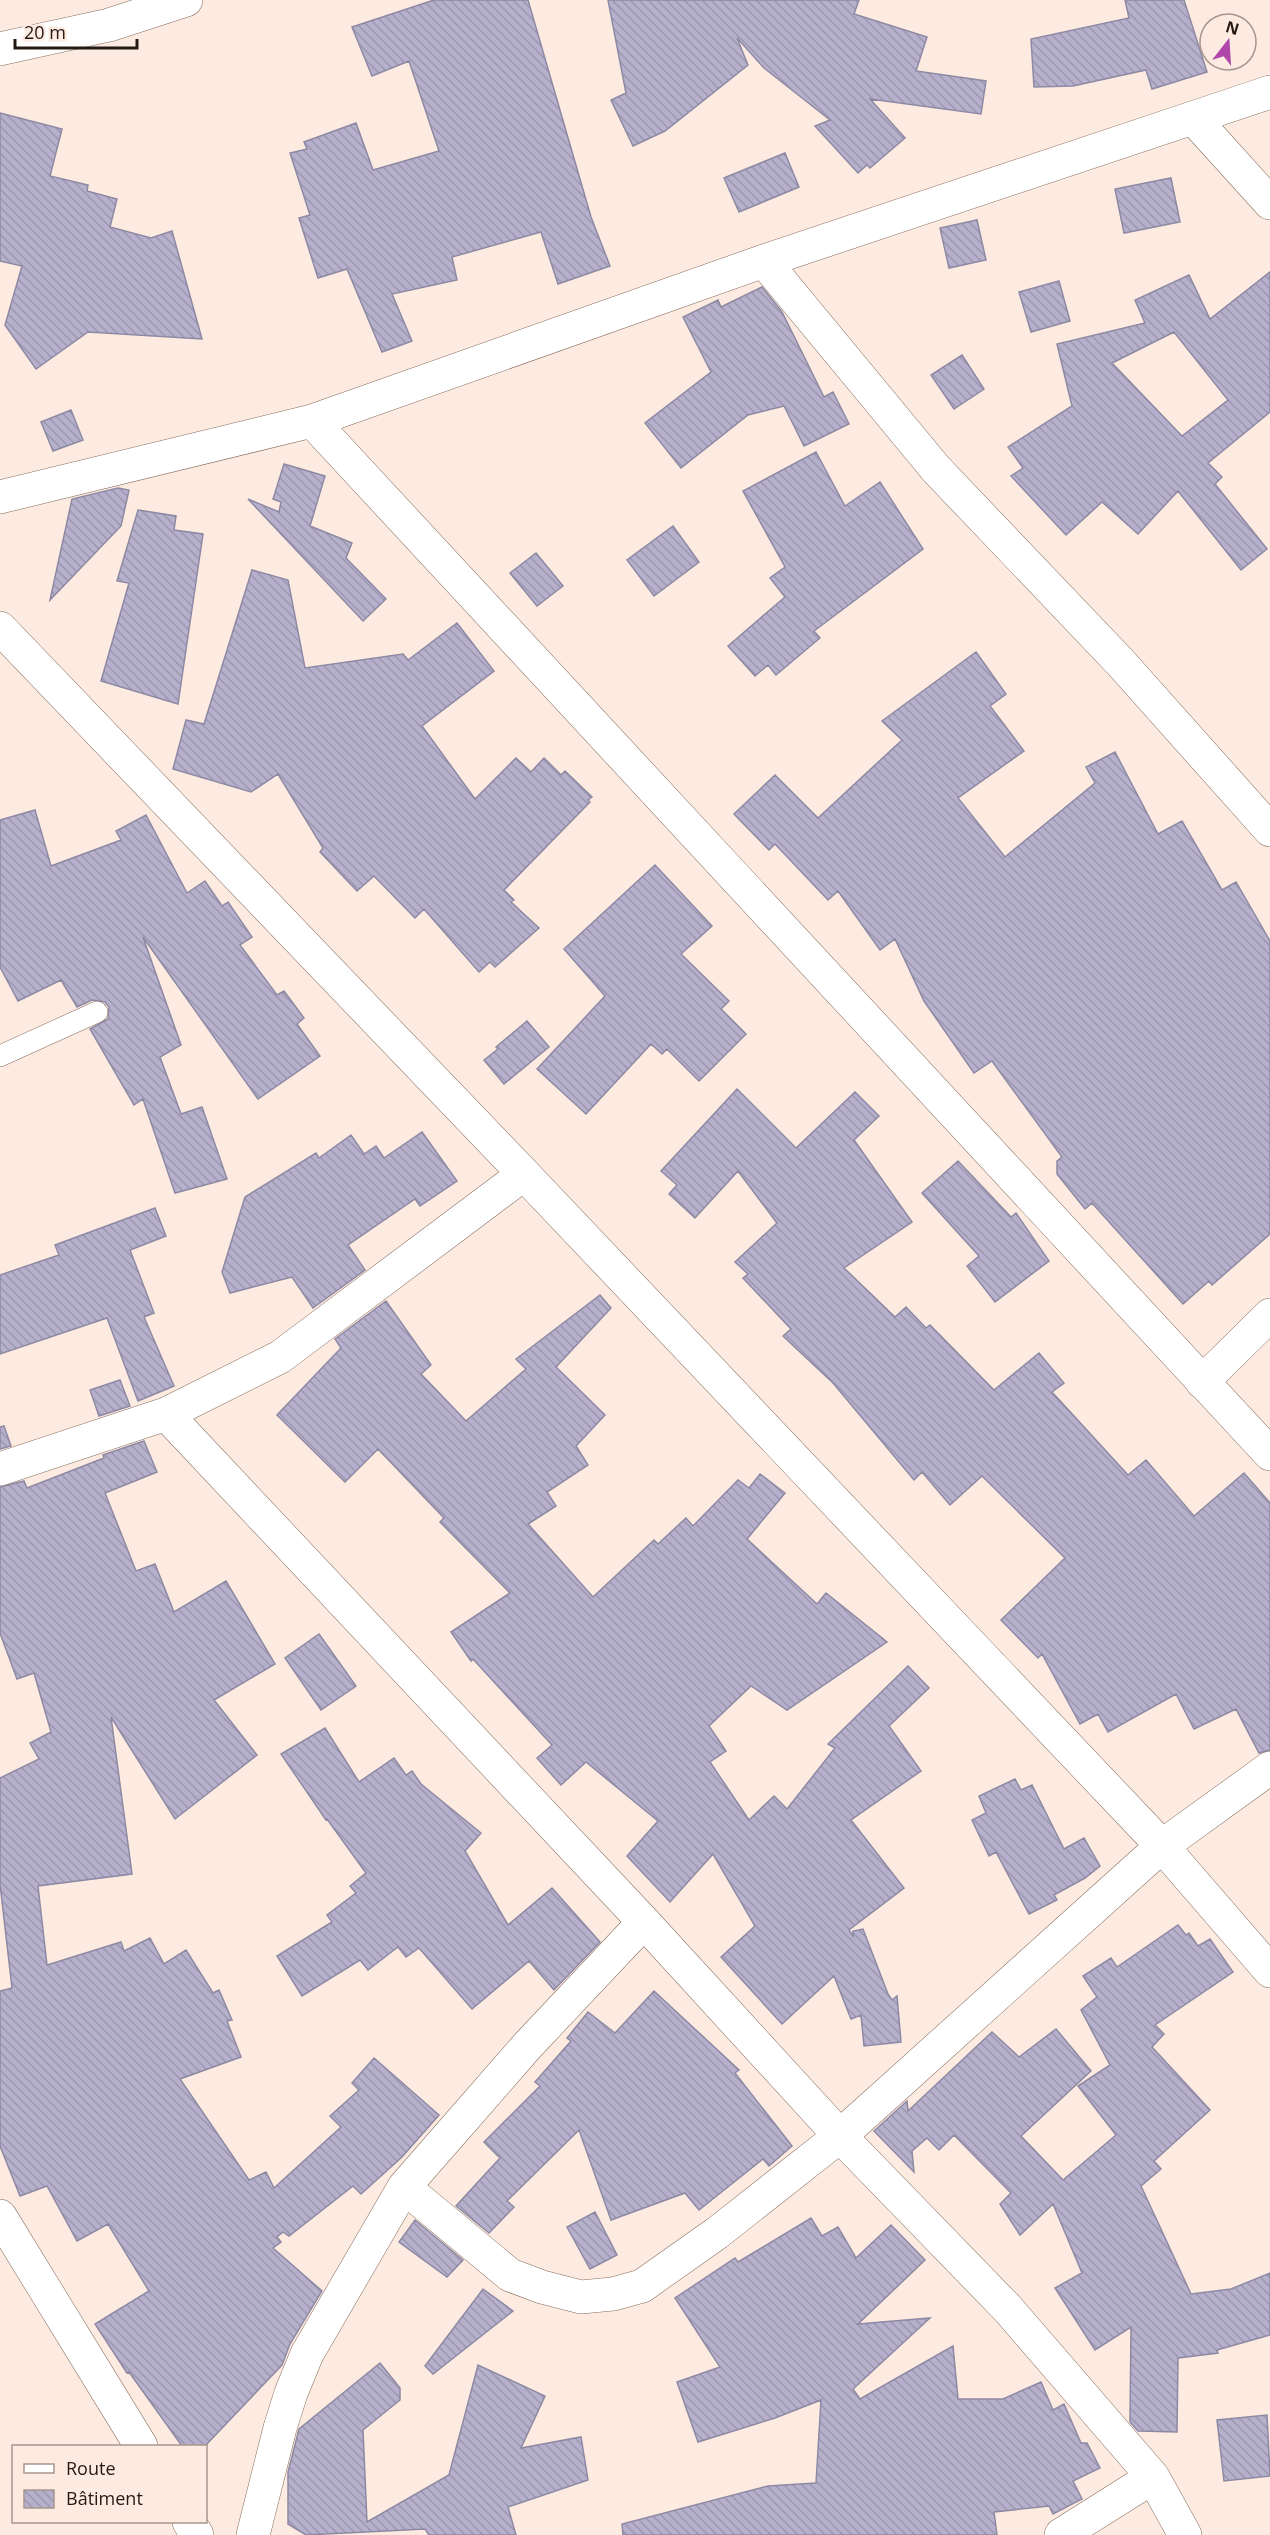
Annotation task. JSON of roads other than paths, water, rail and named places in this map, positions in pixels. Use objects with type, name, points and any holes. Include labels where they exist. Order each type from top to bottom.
[{"type":"street","points":[[0,49],[109,25],[186,0]]},
{"type":"street","points":[[0,497],[312,421],[764,261],[1270,92]]},
{"type":"street","points":[[1194,119],[1270,203]]},
{"type":"street","points":[[764,261],[936,469],[1121,663],[1270,830]]},
{"type":"street","points":[[312,421],[1270,1454]]},
{"type":"street","points":[[0,628],[524,1174],[1162,1846],[1270,1971]]},
{"type":"street","points":[[0,1469],[166,1414],[280,1357],[524,1174]]},
{"type":"street","points":[[1202,1383],[1270,1315]]},
{"type":"street","points":[[166,1414],[644,1922],[840,2136],[1008,2310],[1153,2477],[1185,2535]]},
{"type":"street","points":[[404,2187],[510,2275],[542,2288],[581,2296],[613,2294],[642,2286],[717,2233],[840,2136],[1162,1846],[1270,1768]]},
{"type":"street","points":[[254,2535],[280,2428],[307,2354],[404,2187],[528,2045],[644,1922]]},
{"type":"street","points":[[0,2216],[140,2445]]},
{"type":"street","points":[[1061,2535],[1153,2477]]},
{"type":"lane","points":[[0,1056],[97,1012]]}]
